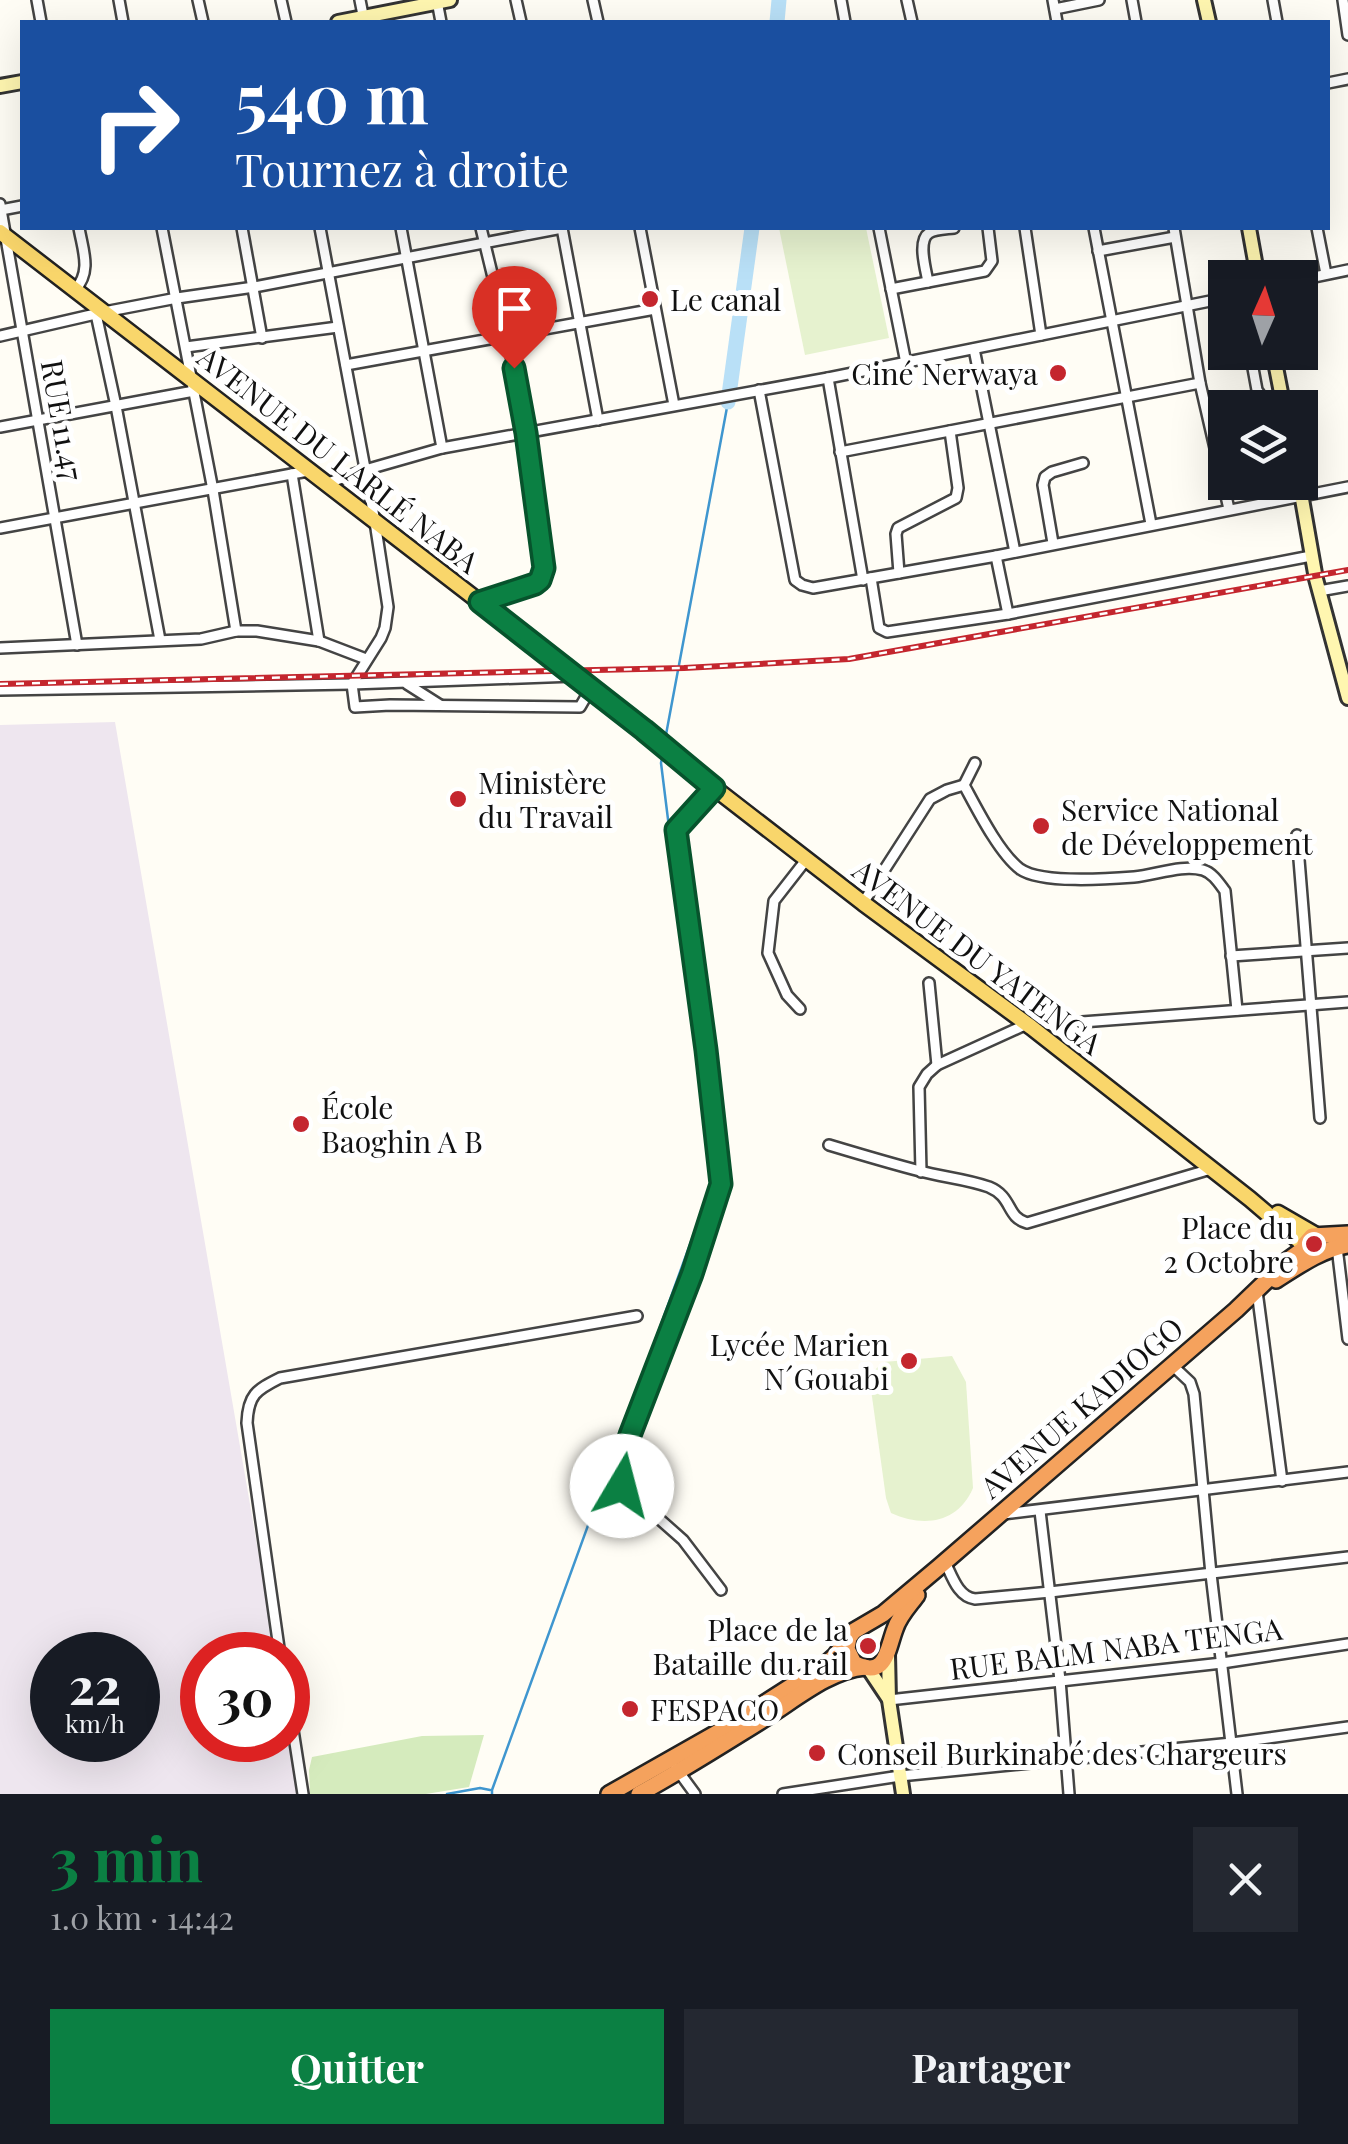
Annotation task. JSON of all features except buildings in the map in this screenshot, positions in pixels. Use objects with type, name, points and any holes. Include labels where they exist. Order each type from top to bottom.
[{"type":"highway","name":"AVENUE KADIOGO","points":[[864,1626],[1001,1515],[1288,1260],[1325,1245]]},
{"type":"highway","name":"AVENUE KADIOGO","points":[[889,1650],[902,1616],[942,1565]]},
{"type":"highway","points":[[609,1794],[674,1767],[851,1669],[879,1665],[889,1650],[887,1636],[872,1626],[857,1628],[836,1656],[674,1767],[639,1794]]},
{"type":"highway","points":[[849,1637],[849,1656],[867,1668]]},
{"type":"main road","name":"AVENUE DU LARLÉ NABA","points":[[4,235],[300,473],[325,484],[375,522],[591,688],[672,756]]},
{"type":"main road","name":"AVENUE DU YATENGA","points":[[672,756],[1250,1199],[1325,1245]]},
{"type":"street","points":[[360,0],[364,20],[441,1]]},
{"type":"street","points":[[1054,4],[1100,0]]},
{"type":"street","points":[[1342,0],[1348,35]]},
{"type":"street","name":"RUE 11.47","points":[[1,207],[77,645]]},
{"type":"street","points":[[75,290],[86,270],[79,230]]},
{"type":"street","points":[[162,230],[236,631]]},
{"type":"street","points":[[242,230],[262,338]]},
{"type":"street","points":[[320,230],[366,470],[388,616],[381,638],[352,684],[355,707],[580,707],[591,688]]},
{"type":"street","points":[[401,230],[442,448]]},
{"type":"street","points":[[480,602],[535,584],[542,574],[543,556],[526,433],[481,230]]},
{"type":"street","points":[[0,336],[177,298],[254,288],[551,230]]},
{"type":"street","points":[[562,230],[598,420]]},
{"type":"street","points":[[640,230],[674,405]]},
{"type":"street","points":[[879,230],[906,362]]},
{"type":"street","points":[[928,282],[922,243],[931,231],[939,230]]},
{"type":"street","points":[[892,290],[985,271],[992,261],[988,230]]},
{"type":"street","points":[[1025,230],[1042,335]]},
{"type":"street","points":[[1094,230],[1151,524]]},
{"type":"street","points":[[1249,230],[1255,260]]},
{"type":"street","points":[[1317,230],[1326,274]]},
{"type":"street","points":[[1098,251],[1175,232],[1200,383],[1229,509]]},
{"type":"street","points":[[1318,276],[1348,270]]},
{"type":"street","points":[[325,484],[442,448],[828,378],[1208,302]]},
{"type":"street","points":[[346,366],[655,309]]},
{"type":"street","points":[[100,313],[160,640]]},
{"type":"street","points":[[186,347],[338,328]]},
{"type":"street","points":[[974,349],[1014,552]]},
{"type":"street","points":[[828,378],[840,452],[882,632],[1008,614],[1312,556]]},
{"type":"street","points":[[840,452],[1200,383]]},
{"type":"street","points":[[0,427],[116,406],[193,386]]},
{"type":"street","points":[[759,390],[795,580],[813,588],[1275,500]]},
{"type":"street","points":[[898,573],[898,528],[956,498],[950,432]]},
{"type":"street","points":[[1053,543],[1043,485],[1045,476],[1083,463]]},
{"type":"street","points":[[0,528],[300,473],[320,642]]},
{"type":"street","points":[[1318,488],[1348,486]]},
{"type":"street","points":[[1302,500],[1319,591],[1348,698]]},
{"type":"street","points":[[996,556],[1008,614]]},
{"type":"street","points":[[1319,591],[1348,586]]},
{"type":"street","points":[[0,648],[201,640],[236,631],[279,633],[320,642],[366,660]]},
{"type":"street","points":[[0,690],[574,676]]},
{"type":"street","points":[[404,682],[441,706]]},
{"type":"street","points":[[964,786],[975,763]]},
{"type":"street","points":[[863,904],[930,798],[964,786]]},
{"type":"street","points":[[964,786],[1012,862],[1023,872],[1056,879],[1205,870],[1225,891],[1237,1010]]},
{"type":"street","points":[[714,788],[676,830],[721,1184],[692,1274],[621,1463],[622,1486],[682,1540],[720,1590]]},
{"type":"street","points":[[1297,835],[1320,1118]]},
{"type":"street","points":[[800,1009],[787,995],[768,953],[774,901],[806,860]]},
{"type":"street","points":[[1231,956],[1348,948]]},
{"type":"street","points":[[929,983],[936,1065]]},
{"type":"street","points":[[1082,1022],[1348,1002]]},
{"type":"street","points":[[921,1172],[919,1087],[927,1074],[936,1065],[1025,1025]]},
{"type":"street","points":[[829,1145],[988,1187],[1003,1194],[1015,1217],[1026,1223],[1212,1169]]},
{"type":"street","points":[[1325,1245],[1348,1339]]},
{"type":"street","points":[[1258,1290],[1282,1481]]},
{"type":"street","points":[[277,1632],[247,1423],[248,1402],[261,1388],[280,1378],[637,1316]]},
{"type":"street","points":[[1173,1366],[1190,1382],[1194,1394],[1237,1794]]},
{"type":"street","points":[[1001,1515],[1348,1472]]},
{"type":"street","points":[[1040,1511],[1069,1794]]},
{"type":"street","points":[[942,1565],[967,1598],[1348,1557]]},
{"type":"street","name":"RUE BALM NABA TENGA","points":[[890,1700],[1222,1663],[1348,1644]]},
{"type":"street","points":[[889,1650],[890,1700],[903,1794]]},
{"type":"street","points":[[867,1668],[890,1700]]},
{"type":"street","points":[[783,1794],[900,1776],[1232,1743],[1348,1727]]},
{"type":"street","points":[[298,1762],[303,1794]]},
{"type":"street","points":[[674,1767],[695,1794]]},
{"type":"shaded area","points":[[115,722],[272,1632],[180,1632],[180,1762],[294,1762],[299,1794],[0,1794],[0,725]]},
{"type":"green space","points":[[779,230],[866,230],[889,338],[805,355]]},
{"type":"green space","points":[[952,1356],[966,1382],[973,1488],[959,1509],[949,1515],[927,1521],[903,1518],[891,1513],[886,1498],[869,1375],[884,1362]]},
{"type":"green space","points":[[484,1735],[469,1787],[426,1794],[310,1794],[312,1757],[422,1736]]},
{"type":"waterway","points":[[777,20],[779,0]]},
{"type":"waterway","points":[[728,402],[752,230]]},
{"type":"waterway","points":[[665,740],[728,402]]},
{"type":"waterway","points":[[492,1794],[713,1181],[661,763],[663,753]]},
{"type":"waterway","points":[[447,1794],[490,1790]]},
{"type":"railway","points":[[0,684],[684,668],[849,659],[1348,570]]},
{"type":"place","name":"Le canal","points":[[650,299]]},
{"type":"place","name":"Ciné Nerwaya","points":[[1058,373]]},
{"type":"place","name":"Ministère du Travail","points":[[458,799]]},
{"type":"place","name":"Service National de Développement","points":[[1041,826]]},
{"type":"place","name":"École Baoghin A B","points":[[301,1124]]},
{"type":"place","name":"Place du 2 Octobre","points":[[1314,1244]]},
{"type":"place","name":"Lycée Marien N´Gouabi","points":[[909,1361]]},
{"type":"place","name":"Place de la Bataille du rail","points":[[868,1646]]},
{"type":"place","name":"FESPACO","points":[[630,1709]]},
{"type":"place","name":"Conseil Burkinabé des Chargeurs","points":[[817,1753]]},
{"type":"route","points":[[514,368],[544,568],[535,584],[480,602],[714,788],[676,830],[721,1184],[692,1274],[630,1435],[621,1463],[622,1486]]}]
